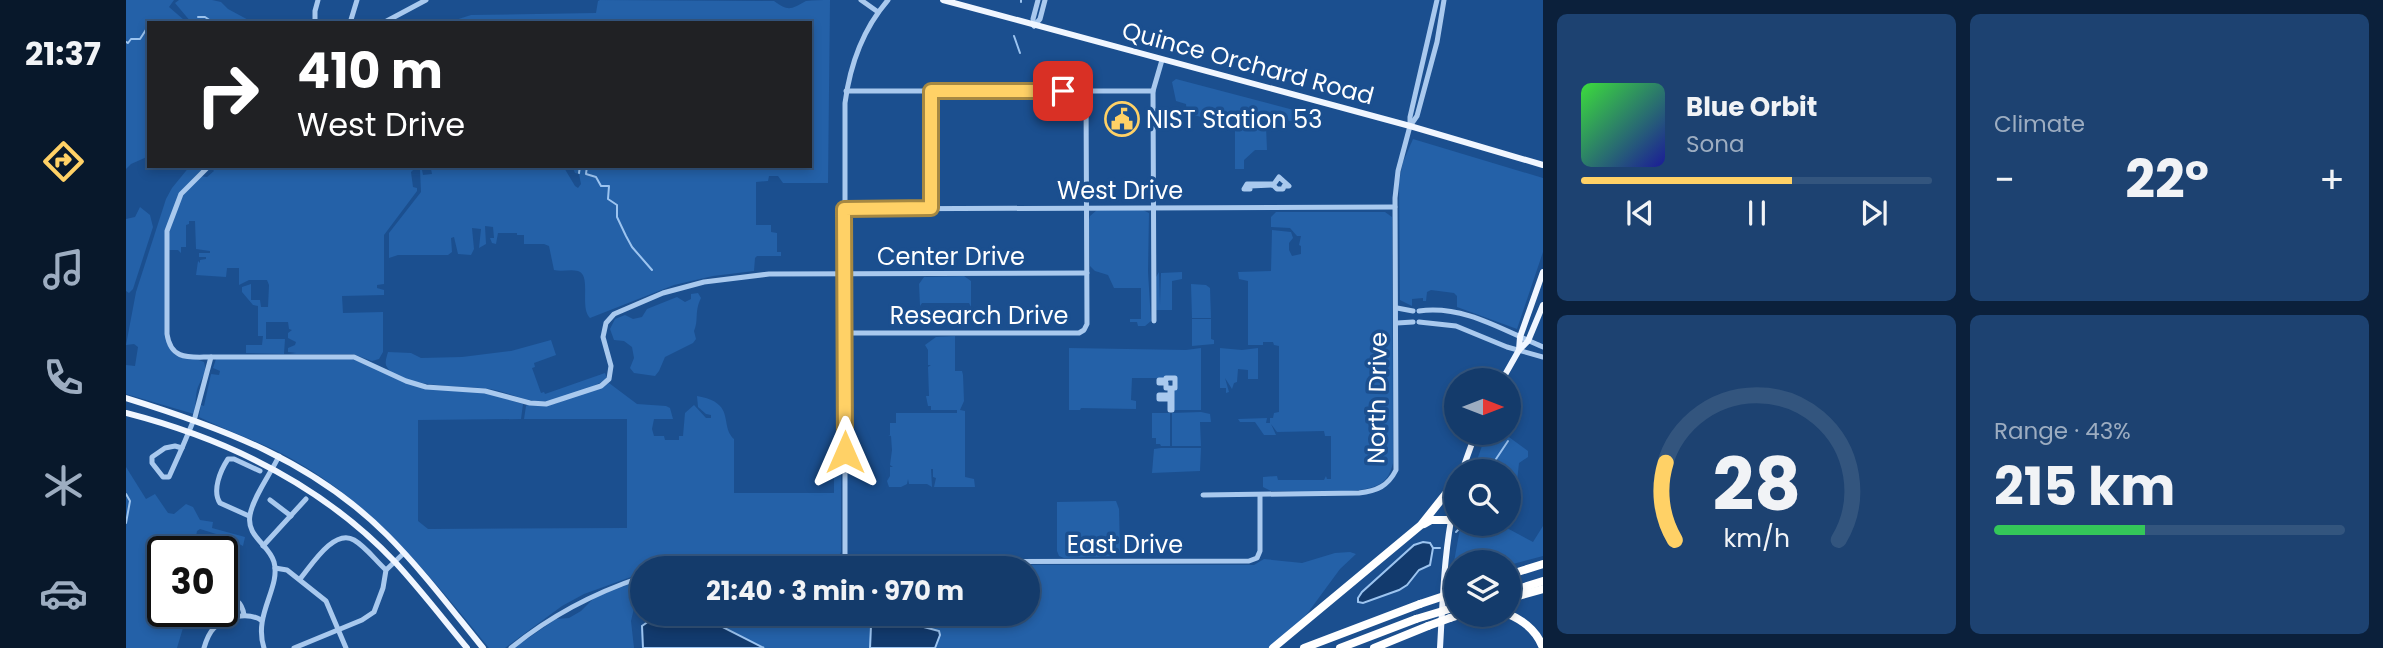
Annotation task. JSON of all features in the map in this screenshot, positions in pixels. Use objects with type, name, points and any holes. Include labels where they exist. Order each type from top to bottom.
[{"type":"highway","points":[[1422,526],[1444,497]]},
{"type":"highway","points":[[1273,648],[1422,526],[1431,520],[1444,520]]},
{"type":"highway","points":[[1521,571],[1543,564]]},
{"type":"highway","points":[[1521,588],[1543,581]]},
{"type":"highway","points":[[1521,595],[1543,589]]},
{"type":"highway","points":[[1304,648],[1444,596]]},
{"type":"highway","points":[[1340,648],[1416,619],[1444,616]]},
{"type":"highway","points":[[1374,648],[1444,620]]},
{"type":"highway","points":[[1521,621],[1532,629],[1543,648]]},
{"type":"main road","name":"Quince Orchard Road","points":[[943,0],[1543,164]]},
{"type":"main road","points":[[1519,350],[1520,337],[1543,272]]},
{"type":"main road","points":[[1509,368],[1519,350],[1528,341],[1543,305]]},
{"type":"main road","points":[[126,398],[231,433],[279,456],[348,501],[404,553],[484,648]]},
{"type":"main road","points":[[126,412],[188,432],[273,468],[338,510],[395,562],[467,648]]},
{"type":"main road","points":[[1440,648],[1448,536]]},
{"type":"street","points":[[316,21],[318,0]]},
{"type":"street","points":[[351,21],[357,0]]},
{"type":"street","points":[[387,21],[426,0]]},
{"type":"street","points":[[861,0],[878,12]]},
{"type":"street","points":[[845,556],[846,91],[856,54],[878,12],[888,0]]},
{"type":"street","points":[[1034,26],[1038,0]]},
{"type":"street","points":[[1034,26],[1040,19],[1045,0]]},
{"type":"street","points":[[1410,126],[1437,0]]},
{"type":"street","points":[[1410,126],[1417,116],[1437,42],[1444,0]]},
{"type":"street","points":[[1154,321],[1153,91],[1162,60]]},
{"type":"street","points":[[846,91],[1153,91]]},
{"type":"street","points":[[931,91],[931,208]]},
{"type":"street","name":"Research Drive","points":[[844,333],[1084,330],[1087,324],[1086,91]]},
{"type":"street","name":"North Drive","points":[[1203,495],[1359,493],[1382,487],[1392,478],[1397,462],[1396,183],[1410,126]]},
{"type":"street","points":[[182,448],[165,448],[152,457],[152,463],[161,476],[167,478],[172,474],[194,420],[211,357],[186,357],[177,354],[170,347],[167,334],[167,231],[181,194],[207,168]]},
{"type":"street","points":[[1279,177],[1289,186],[1284,186],[1283,189],[1273,186],[1250,186],[1251,189],[1244,189],[1247,184],[1273,184],[1279,177]]},
{"type":"street","name":"West Drive","points":[[844,209],[1395,207]]},
{"type":"street","name":"Center Drive","points":[[211,357],[354,357],[405,381],[426,387],[485,391],[530,403],[546,404],[601,386],[609,379],[611,366],[603,343],[607,321],[618,312],[663,293],[721,279],[756,275],[1087,273]]},
{"type":"street","points":[[1397,308],[1416,311],[1434,309],[1471,315],[1543,347]]},
{"type":"street","points":[[1397,323],[1456,326],[1543,357]]},
{"type":"street","points":[[1175,378],[1170,410],[1170,399],[1158,399],[1158,395],[1170,395],[1170,388],[1166,388],[1166,383],[1158,383],[1158,380],[1175,378]]},
{"type":"street","points":[[264,648],[261,620],[275,568],[273,558],[251,531],[249,516],[279,456]]},
{"type":"street","points":[[249,516],[220,503],[216,489],[228,459],[234,459],[260,471]]},
{"type":"street","name":"East Drive","points":[[1040,562],[1250,561],[1257,558],[1260,551],[1260,495]]},
{"type":"street","points":[[263,545],[306,499]]},
{"type":"street","points":[[270,500],[290,516]]},
{"type":"street","points":[[300,579],[332,542],[344,537],[354,540],[386,570]]},
{"type":"street","points":[[294,648],[362,620],[374,612],[386,570],[404,553]]},
{"type":"street","points":[[275,568],[287,569],[326,601],[346,648]]},
{"type":"street","points":[[511,648],[574,605],[592,595],[630,581]]},
{"type":"street","points":[[238,601],[244,615]]},
{"type":"street","points":[[238,617],[244,615],[261,620]]},
{"type":"street","points":[[204,648],[215,627]]},
{"type":"shaded area","points":[[126,0],[174,0],[169,7],[188,21],[147,21],[147,157],[126,169]]},
{"type":"shaded area","points":[[179,0],[212,0],[221,2],[250,21],[190,21],[175,3]]},
{"type":"shaded area","points":[[830,0],[828,183],[783,183],[778,176],[769,176],[768,181],[756,182],[756,225],[771,225],[771,232],[777,233],[777,252],[781,252],[781,256],[757,256],[754,271],[713,276],[674,285],[590,318],[585,307],[582,274],[575,270],[554,270],[549,246],[524,244],[524,235],[498,233],[496,244],[492,243],[490,238],[494,238],[493,227],[485,226],[486,244],[479,248],[481,229],[472,228],[474,249],[471,255],[458,254],[454,237],[451,238],[452,252],[448,255],[398,255],[389,258],[389,233],[421,192],[420,170],[423,175],[432,174],[431,169],[447,168],[564,168],[578,188],[581,184],[579,174],[573,168],[812,168],[812,21],[452,21],[471,15],[596,13],[598,1],[774,1],[790,8],[806,1]]},
{"type":"shaded area","points":[[1176,79],[1324,118],[1310,126],[1300,121],[1212,120],[1187,113],[1186,104],[1176,101],[1172,82]]},
{"type":"shaded area","points":[[1235,126],[1266,126],[1267,150],[1255,150],[1244,160],[1244,169],[1235,169]]},
{"type":"shaded area","points":[[1413,139],[1543,178],[1543,252],[1517,329],[1457,307],[1457,296],[1454,293],[1431,290],[1427,292],[1426,301],[1423,301],[1423,298],[1412,299],[1412,306],[1400,300],[1399,182],[1403,162]]},
{"type":"shaded area","points":[[188,168],[205,168],[183,189],[168,226],[167,343],[171,350],[204,362],[205,370],[197,390],[194,414],[126,394],[126,365],[135,366],[138,347],[134,344],[126,345],[136,292],[172,188]]},
{"type":"shaded area","points":[[212,168],[415,168],[411,172],[413,187],[417,188],[417,191],[384,235],[384,284],[377,285],[377,288],[384,290],[384,295],[342,296],[343,313],[383,312],[383,352],[379,359],[372,361],[353,354],[289,354],[296,353],[288,352],[288,348],[296,342],[288,338],[288,333],[292,330],[289,329],[288,322],[266,322],[266,339],[285,339],[284,354],[246,353],[246,345],[262,345],[263,336],[258,336],[258,306],[253,305],[242,292],[242,287],[251,284],[251,300],[260,300],[261,307],[268,307],[267,280],[249,280],[239,285],[239,268],[227,268],[226,277],[196,275],[198,261],[200,263],[200,260],[206,259],[199,257],[199,253],[210,251],[196,249],[195,221],[189,221],[186,225],[186,247],[181,247],[181,253],[178,250],[168,250],[168,237],[180,199],[200,176],[207,177],[214,171]]},
{"type":"shaded area","points":[[140,207],[150,215],[153,227],[133,289],[129,293],[126,291],[126,219],[135,217]]},
{"type":"shaded area","points":[[1097,210],[1143,210],[1149,213],[1151,321],[1145,326],[1130,322],[1130,319],[1141,319],[1141,288],[1114,288],[1108,275],[1095,271],[1090,266],[1089,220]]},
{"type":"shaded area","points":[[1276,212],[1385,212],[1392,217],[1393,463],[1388,476],[1378,485],[1356,491],[1326,492],[1271,491],[1263,487],[1263,477],[1277,476],[1278,480],[1324,480],[1326,476],[1331,479],[1331,436],[1325,436],[1324,431],[1277,432],[1271,424],[1276,435],[1264,435],[1255,422],[1240,422],[1238,419],[1267,418],[1266,423],[1270,423],[1274,413],[1279,412],[1279,346],[1273,342],[1248,345],[1248,281],[1239,279],[1238,272],[1271,271],[1272,230],[1291,232],[1293,238],[1289,243],[1289,250],[1292,256],[1301,254],[1301,236],[1297,236],[1290,228],[1271,227],[1271,217]]},
{"type":"shaded area","points":[[1159,272],[1160,305],[1161,273],[1182,272],[1182,279],[1172,281],[1172,310],[1156,310],[1156,277]]},
{"type":"shaded area","points":[[964,276],[971,281],[971,307],[969,303],[922,303],[920,306],[919,284],[924,277]]},
{"type":"shaded area","points":[[1191,284],[1206,285],[1210,288],[1211,318],[1192,318]]},
{"type":"shaded area","points":[[698,293],[701,298],[694,331],[696,339],[693,343],[665,357],[655,376],[634,373],[630,368],[634,358],[632,347],[624,341],[614,340],[610,329],[615,319],[625,315],[633,319],[642,317],[647,309],[677,297],[685,302],[691,299],[691,294]]},
{"type":"shaded area","points":[[1192,319],[1211,319],[1211,339],[1214,344],[1192,346]]},
{"type":"shaded area","points":[[955,336],[955,371],[962,371],[963,375],[964,401],[960,410],[965,411],[965,477],[974,479],[975,487],[934,487],[936,478],[933,477],[931,469],[932,487],[927,484],[909,484],[908,479],[907,484],[901,487],[889,487],[887,481],[890,467],[893,467],[890,465],[891,436],[888,435],[890,423],[896,423],[896,413],[957,413],[957,410],[931,410],[926,396],[929,396],[928,367],[931,365],[928,365],[928,350],[925,345],[936,337]]},
{"type":"shaded area","points":[[551,340],[556,355],[534,363],[535,367],[532,368],[541,393],[545,394],[605,373],[607,378],[570,395],[540,401],[490,389],[435,385],[405,379],[394,374],[386,364],[388,352],[411,353],[421,358],[462,357],[511,351]]},
{"type":"shaded area","points":[[1069,348],[1201,348],[1201,410],[1172,410],[1175,378],[1132,378],[1131,400],[1136,401],[1136,409],[1069,410]]},
{"type":"shaded area","points":[[1220,348],[1258,348],[1258,379],[1248,379],[1248,370],[1238,369],[1237,382],[1232,389],[1225,378],[1229,392],[1226,393],[1226,388],[1220,388]]},
{"type":"shaded area","points":[[216,359],[352,359],[426,389],[484,392],[523,404],[521,419],[418,420],[418,521],[428,529],[627,528],[627,419],[524,419],[528,404],[554,404],[609,383],[637,404],[670,408],[673,419],[654,419],[652,429],[654,436],[664,436],[665,440],[679,440],[679,436],[683,436],[685,413],[694,405],[706,418],[711,418],[711,415],[698,407],[697,396],[718,404],[734,439],[734,493],[834,493],[834,435],[841,435],[841,552],[839,556],[630,556],[630,577],[584,594],[562,606],[505,648],[489,648],[399,544],[349,498],[292,459],[199,417],[211,374],[219,375],[220,371],[213,368]]},
{"type":"shaded area","points":[[1152,413],[1170,413],[1170,446],[1156,444],[1156,438],[1152,438]]},
{"type":"shaded area","points":[[1172,413],[1210,414],[1211,422],[1200,422],[1201,446],[1172,446]]},
{"type":"shaded area","points":[[1482,445],[1520,445],[1528,451],[1528,457],[1521,462],[1521,459],[1477,459]]},
{"type":"shaded area","points":[[1201,448],[1200,471],[1152,473],[1154,449]]},
{"type":"shaded area","points":[[126,467],[146,499],[155,494],[168,513],[174,514],[186,504],[193,507],[200,520],[213,522],[212,528],[245,537],[243,546],[238,543],[238,536],[223,536],[200,529],[196,536],[147,536],[147,627],[183,627],[177,648],[126,648]]},
{"type":"shaded area","points":[[1116,501],[1119,509],[1120,550],[1117,556],[1059,556],[1057,502]]},
{"type":"shaded area","points":[[1543,526],[1543,556],[1521,562],[1521,550],[1456,550],[1459,536],[1521,536],[1533,542]]},
{"type":"shaded area","points":[[1430,543],[1433,548],[1430,565],[1419,570],[1407,585],[1399,590],[1363,603],[1358,602],[1362,592],[1414,545]]},
{"type":"shaded area","points":[[1335,553],[1356,554],[1340,569],[1304,618],[1268,648],[935,648],[940,635],[937,630],[923,626],[1040,626],[1040,565],[1254,565],[1264,559],[1302,563]]},
{"type":"shaded area","points":[[630,584],[630,626],[634,648],[514,648],[556,619],[569,618],[581,611],[595,597]]},
{"type":"shaded area","points":[[642,626],[721,626],[764,648],[643,648]]},
{"type":"shaded area","points":[[723,626],[875,626],[871,634],[870,648],[764,648]]},
{"type":"shaded area","points":[[871,626],[923,626],[939,631],[940,635],[935,648],[870,648]]},
{"type":"waterway","points":[[198,17],[211,21]]},
{"type":"waterway","points":[[126,42],[140,39],[147,28]]},
{"type":"waterway","points":[[1014,36],[1020,53]]},
{"type":"waterway","points":[[579,173],[580,168]]},
{"type":"waterway","points":[[587,168],[586,174],[596,177],[601,186],[609,186],[608,199],[617,205],[617,217],[626,236],[652,270]]},
{"type":"waterway","points":[[1496,459],[1505,445]]},
{"type":"waterway","points":[[126,494],[130,501],[126,523]]},
{"type":"waterway","points":[[1433,548],[1440,548]]},
{"type":"place","name":"NIST Station 53","points":[[1122,119]]},
{"type":"route","points":[[845,452],[844,209],[931,208],[931,91],[1063,91]]}]
